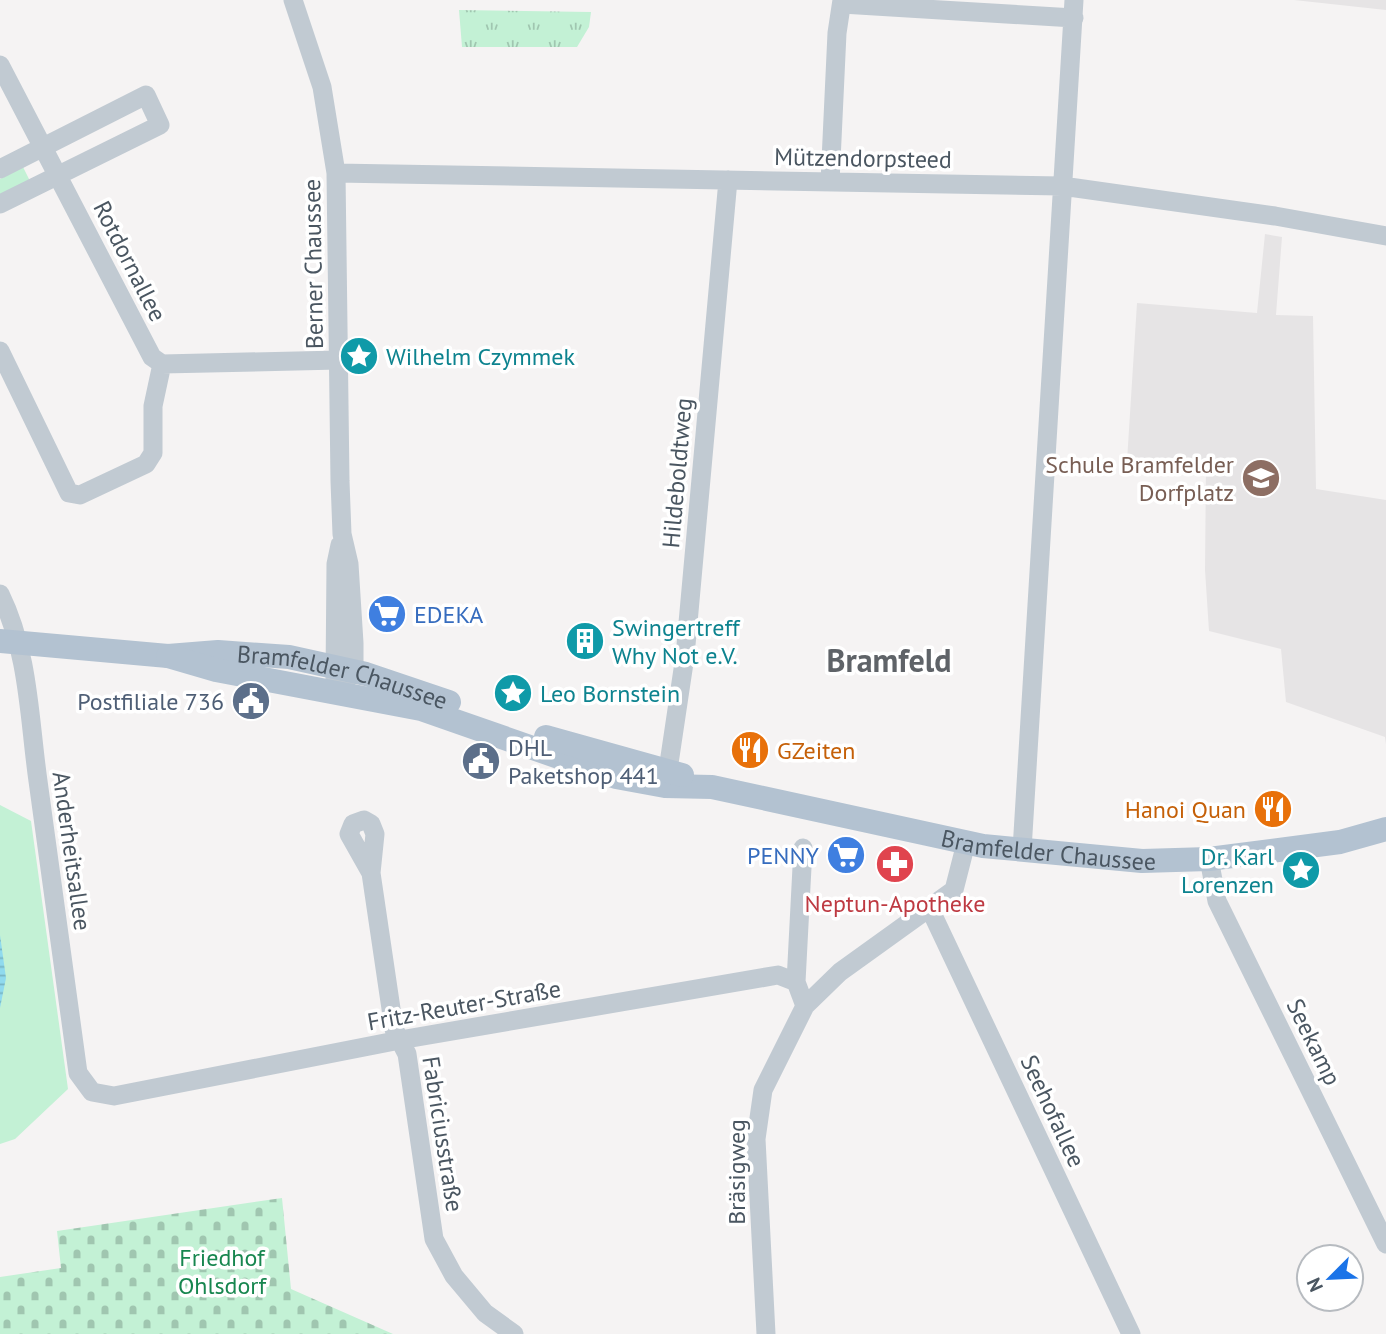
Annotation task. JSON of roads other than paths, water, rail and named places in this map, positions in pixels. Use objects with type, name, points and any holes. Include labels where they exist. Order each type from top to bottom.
[{"type":"main road","name":"Bramfelder Chaussee","points":[[9,641],[168,656],[218,652],[289,657],[343,669],[555,740],[668,770],[712,787],[965,843],[1142,861],[1209,859],[1340,842],[1386,829]]},
{"type":"main road","name":"Bramfelder Chaussee","points":[[168,656],[216,670],[421,709],[616,777],[665,786],[712,787]]},
{"type":"street","name":"Berner Chaussee","points":[[293,0],[322,87],[336,173],[342,534],[349,564],[343,669]]},
{"type":"street","points":[[830,182],[837,33],[842,2],[936,10],[1074,9],[1021,850]]},
{"type":"street","name":"Rotdornallee","points":[[0,65],[152,357],[162,364]]},
{"type":"street","points":[[0,169],[146,95],[160,125],[0,204]]},
{"type":"street","name":"Mützendorpsteed","points":[[336,173],[1062,186],[1275,216],[1386,236]]},
{"type":"street","name":"Hildeboldtweg","points":[[668,770],[685,656],[728,180]]},
{"type":"street","points":[[0,351],[69,493],[80,495],[146,464],[153,453],[153,406],[162,364],[339,360]]},
{"type":"street","name":"Anderheitsallee","points":[[0,594],[9,641],[25,666],[78,1073],[92,1092],[114,1096]]},
{"type":"street","points":[[337,692],[343,669]]},
{"type":"street","name":"Bräsigweg","points":[[766,1334],[756,1139],[763,1090],[805,1006],[840,972],[954,890],[965,843]]},
{"type":"street","points":[[803,848],[796,982],[805,1006]]},
{"type":"street","name":"Seekamp","points":[[1209,859],[1217,901],[1386,1244]]},
{"type":"street","name":"Fabriciusstraße","points":[[372,873],[394,1029],[407,1054],[435,1239],[454,1276],[477,1303],[514,1334]]},
{"type":"street","name":"Seehofallee","points":[[930,909],[1131,1334]]},
{"type":"street","name":"Fritz-Reuter-Straße","points":[[114,1096],[400,1040],[778,975],[796,982]]},
{"type":"water","points":[[0,935],[6,978],[0,1008]]},
{"type":"place","name":"Wilhelm Czymmek","points":[[359,356]]},
{"type":"place","name":"Schule Bramfelder Dorfplatz","points":[[1261,478]]},
{"type":"place","name":"EDEKA","points":[[387,614]]},
{"type":"place","name":"Swingertreff Why Not e.V.","points":[[585,641]]},
{"type":"place","name":"Leo Bornstein","points":[[513,693]]},
{"type":"place","name":"Postfiliale 736","points":[[251,701]]},
{"type":"place","name":"GZeiten","points":[[750,750]]},
{"type":"place","name":"DHL Paketshop 441","points":[[481,761]]},
{"type":"place","name":"Hanoi Quan","points":[[1273,809]]},
{"type":"place","name":"PENNY","points":[[846,855]]},
{"type":"place","name":"Neptun-Apotheke","points":[[895,864]]},
{"type":"place","name":"Dr. Karl Lorenzen","points":[[1301,870]]},
{"type":"district","name":"Bramfeld","points":[[889,660]]},
{"type":"park label","name":"Friedhof Ohlsdorf","points":[[222,1271]]}]
